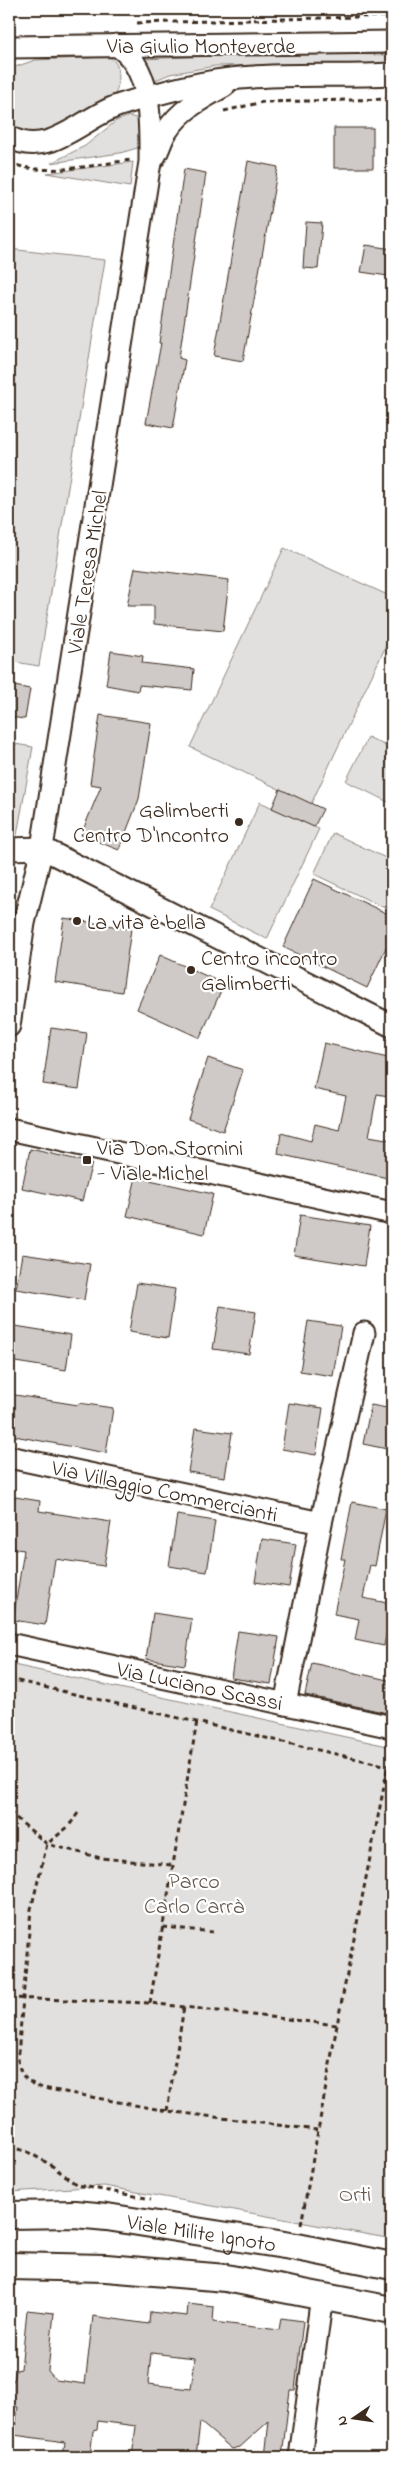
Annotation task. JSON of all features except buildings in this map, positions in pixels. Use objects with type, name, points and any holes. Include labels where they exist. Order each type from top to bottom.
[{"type":"main road","name":"Viale Milite Ignoto","points":[[9,2214],[75,2214],[107,2217],[297,2247],[392,2266]]},
{"type":"main road","name":"Viale Milite Ignoto","points":[[9,2266],[106,2268],[226,2278],[392,2310]]},
{"type":"street","name":"Via Giulio Monteverde","points":[[9,47],[392,42]]},
{"type":"street","name":"Viale Teresa Michel","points":[[9,1026],[14,940],[42,848],[150,162],[147,107],[135,63],[124,50],[116,45]]},
{"type":"street","points":[[9,56],[30,46]]},
{"type":"street","name":"Via Giulio Monteverde","points":[[9,137],[26,144],[48,142],[61,137],[108,110],[147,107],[238,78],[392,74]]},
{"type":"street","points":[[150,162],[157,155],[166,132],[178,116],[193,103],[238,78]]},
{"type":"street","points":[[9,849],[42,848],[392,1026]]},
{"type":"street","points":[[9,1129],[392,1213]]},
{"type":"street","points":[[285,1704],[322,1523],[364,1333]]},
{"type":"street","name":"Via Villaggio Commercianti","points":[[9,1457],[322,1523]]},
{"type":"street","name":"Via Luciano Scassi","points":[[9,1644],[392,1727]]},
{"type":"street","points":[[300,2457],[322,2296]]},
{"type":"path","points":[[129,23],[392,16]]},
{"type":"path","points":[[222,111],[263,102],[392,99]]},
{"type":"path","points":[[9,162],[47,170],[133,159],[150,162]]},
{"type":"path","points":[[9,1678],[390,1766],[337,2025],[301,2227]]},
{"type":"path","points":[[150,2003],[197,1721]]},
{"type":"path","points":[[9,1812],[47,1844],[101,1858],[172,1865]]},
{"type":"path","points":[[78,1812],[68,1826],[47,1844],[31,1909],[18,2061],[22,2076],[28,2083],[43,2088],[167,2112],[317,2130]]},
{"type":"path","points":[[163,1927],[214,1932]]},
{"type":"path","points":[[9,1998],[150,2003],[337,2025]]},
{"type":"path","points":[[167,2112],[184,2007]]},
{"type":"path","points":[[9,2147],[26,2152],[51,2165],[77,2185],[155,2200]]},
{"type":"path","points":[[291,2226],[310,2229]]},
{"type":"green space","points":[[268,53],[392,55],[392,63],[215,66],[170,74],[151,82],[143,59]]},
{"type":"green space","points":[[109,57],[117,65],[119,76],[119,82],[113,98],[61,124],[39,132],[18,131],[9,125],[9,71],[12,68],[35,60]]},
{"type":"green space","points":[[129,116],[139,119],[141,147],[120,153],[51,163],[85,146],[116,121]]},
{"type":"green space","points":[[133,162],[130,187],[47,173]]},
{"type":"green space","points":[[9,249],[105,260],[39,666],[9,661]]},
{"type":"green space","points":[[284,548],[392,597],[392,633],[311,804],[190,747]]},
{"type":"green space","points":[[368,737],[392,749],[392,804],[346,781]]},
{"type":"green space","points":[[9,743],[33,747],[17,835],[9,833]]},
{"type":"green space","points":[[260,802],[319,829],[267,939],[209,910]]},
{"type":"green space","points":[[333,833],[392,861],[392,902],[389,910],[314,874]]},
{"type":"green space","name":"Parco Carlo Carrà","points":[[9,1664],[392,1747],[392,2239],[104,2186],[9,2192]]},
{"type":"place","name":"Galimberti Centro D'Incontro","points":[[239,822]]},
{"type":"place","name":"La vita è bella","points":[[77,921]]},
{"type":"place","name":"Centro incontro Galimberti","points":[[191,970]]},
{"type":"place","name":"Via Don Stornini - Viale Michel","points":[[87,1160]]},
{"type":"park label","name":"Orti","points":[[355,2193]]}]
